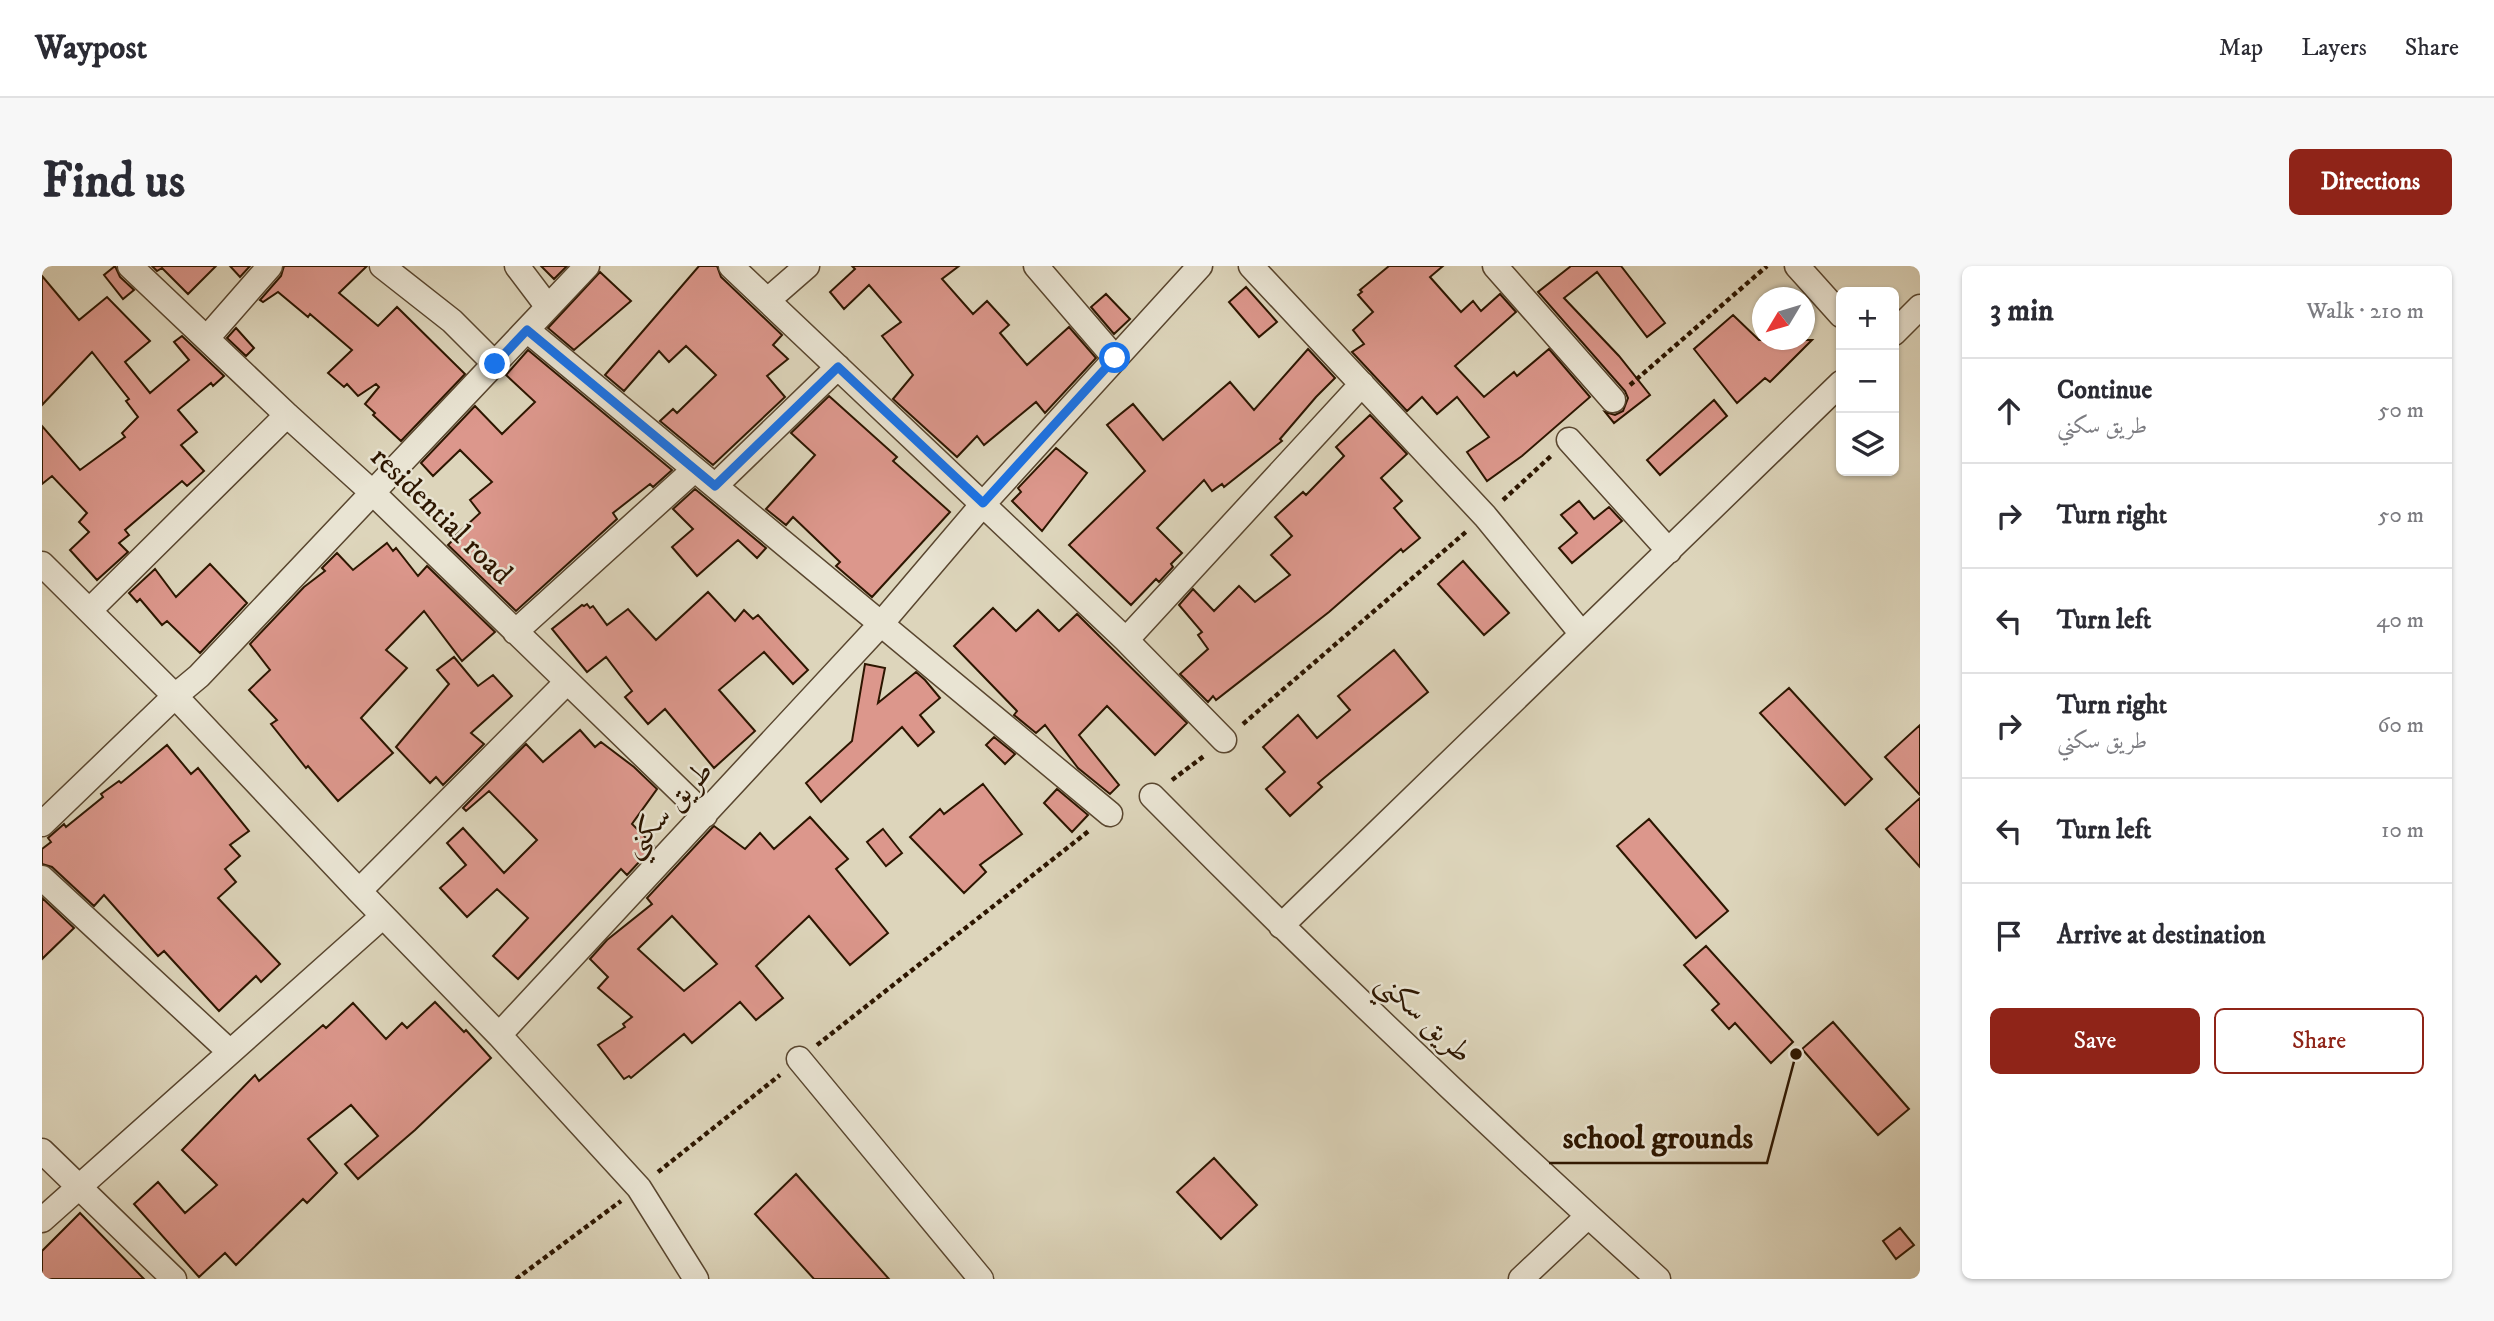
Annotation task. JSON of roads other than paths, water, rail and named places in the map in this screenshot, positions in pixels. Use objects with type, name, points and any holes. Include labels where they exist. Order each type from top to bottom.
[{"type":"street","name":"residential road","points":[[130,266],[373,493],[705,815]]},
{"type":"street","points":[[207,338],[270,266]]},
{"type":"street","points":[[382,266],[452,321],[495,364]]},
{"type":"street","points":[[517,266],[548,307]]},
{"type":"street","points":[[42,824],[175,696],[200,676],[587,266]]},
{"type":"street","points":[[731,266],[1126,640],[1224,740]]},
{"type":"street","points":[[768,300],[807,266]]},
{"type":"street","points":[[1036,266],[1115,358]]},
{"type":"street","name":"طريق سكني","points":[[499,1035],[880,625],[983,503],[1200,266]]},
{"type":"street","points":[[1251,266],[1485,516],[1582,634]]},
{"type":"street","points":[[1495,266],[1612,400]]},
{"type":"street","points":[[1797,266],[1836,309]]},
{"type":"street","points":[[1899,327],[1920,307]]},
{"type":"street","points":[[527,330],[1110,814]]},
{"type":"street","points":[[715,486],[838,367]]},
{"type":"street","points":[[1126,640],[1362,384]]},
{"type":"street","points":[[1281,926],[1836,388]]},
{"type":"street","points":[[90,610],[287,415]]},
{"type":"street","points":[[1569,440],[1669,551]]},
{"type":"street","points":[[515,632],[694,470]]},
{"type":"street","points":[[42,564],[175,696],[499,1035],[639,1188],[696,1279]]},
{"type":"street","points":[[359,891],[567,682]]},
{"type":"street","name":"طريق سكني","points":[[1152,796],[1281,926],[1658,1279]]},
{"type":"street","points":[[42,878],[230,1052]]},
{"type":"street","points":[[42,1220],[383,916]]},
{"type":"street","points":[[799,1059],[981,1279]]},
{"type":"street","points":[[42,1151],[174,1279]]},
{"type":"street","points":[[1521,1279],[1588,1216]]},
{"type":"place","name":"school grounds","points":[[1796,1054]]}]
